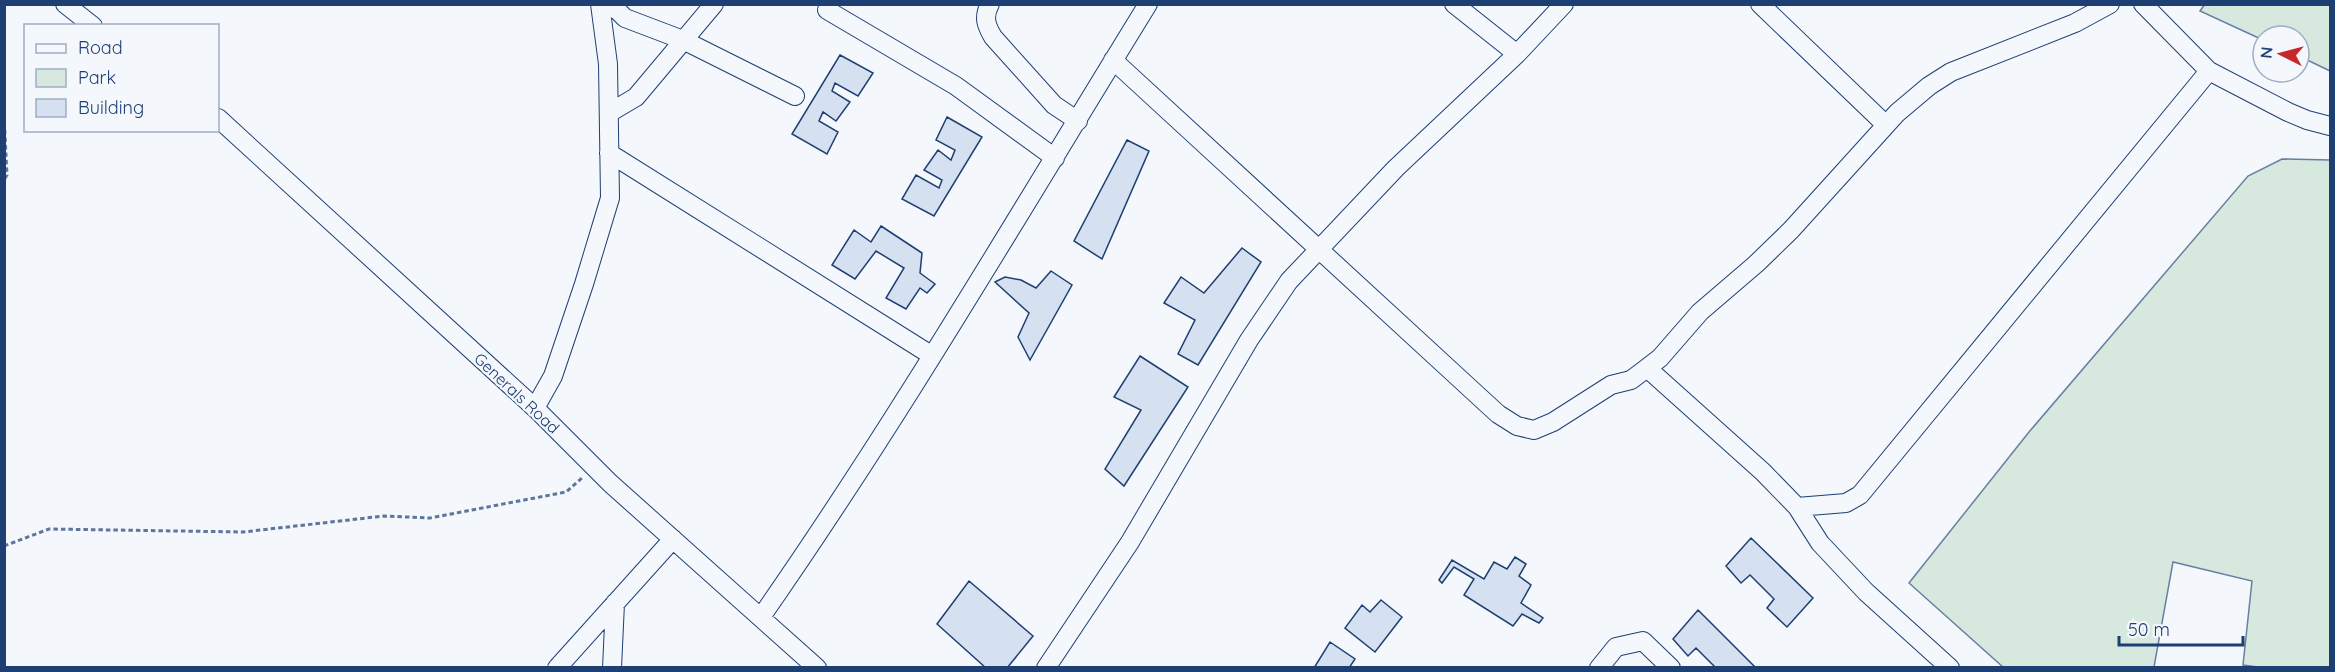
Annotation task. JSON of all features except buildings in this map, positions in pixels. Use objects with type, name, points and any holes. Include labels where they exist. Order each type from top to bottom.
[{"type":"street","points":[[65,4],[90,24]]},
{"type":"street","points":[[609,113],[636,97],[714,4]]},
{"type":"street","points":[[990,4],[985,14],[993,37],[1054,105],[1078,121]]},
{"type":"street","points":[[761,617],[809,547],[1019,218],[1148,4]]},
{"type":"street","points":[[1455,4],[1517,54]]},
{"type":"street","points":[[1046,668],[1130,542],[1249,340],[1289,280],[1396,168],[1517,54],[1564,4]]},
{"type":"street","points":[[1760,4],[1886,125]]},
{"type":"street","points":[[1113,60],[1498,414],[1517,426],[1534,430],[1554,422],[1605,389],[1631,380],[1660,358],[1700,312],[1756,264],[1791,230],[1897,113],[1929,86],[1952,72],[2075,23],[2110,4]]},
{"type":"street","points":[[2144,5],[2209,71],[2288,112],[2331,126]]},
{"type":"street","points":[[535,408],[553,376],[610,198],[608,64],[601,7],[615,8],[625,18],[683,40],[795,96]]},
{"type":"street","points":[[827,10],[956,86],[1054,158]]},
{"type":"street","points":[[1797,507],[1846,503],[1860,495],[2209,71]]},
{"type":"street","name":"Generals Road","points":[[219,119],[535,408],[673,539],[817,668]]},
{"type":"street","points":[[609,153],[931,355]]},
{"type":"street","points":[[1647,368],[1763,472],[1797,507],[1828,552],[1939,664]]},
{"type":"street","points":[[557,668],[673,539]]},
{"type":"street","points":[[612,668],[615,603]]},
{"type":"street","points":[[1599,668],[1616,647],[1643,641],[1671,668]]},
{"type":"path","points":[[4,115],[7,175],[4,180]]},
{"type":"path","points":[[4,546],[49,529],[243,532],[384,516],[430,518],[566,492],[595,467]]},
{"type":"green space","points":[[2205,4],[2330,5],[2330,71],[2311,62],[2311,24],[2251,24],[2251,34],[2200,11]]},
{"type":"green space","points":[[2282,159],[2330,160],[2330,667],[2265,668],[2243,665],[2252,581],[2173,562],[2154,667],[2003,667],[1909,583],[2029,432],[2248,176]]}]
